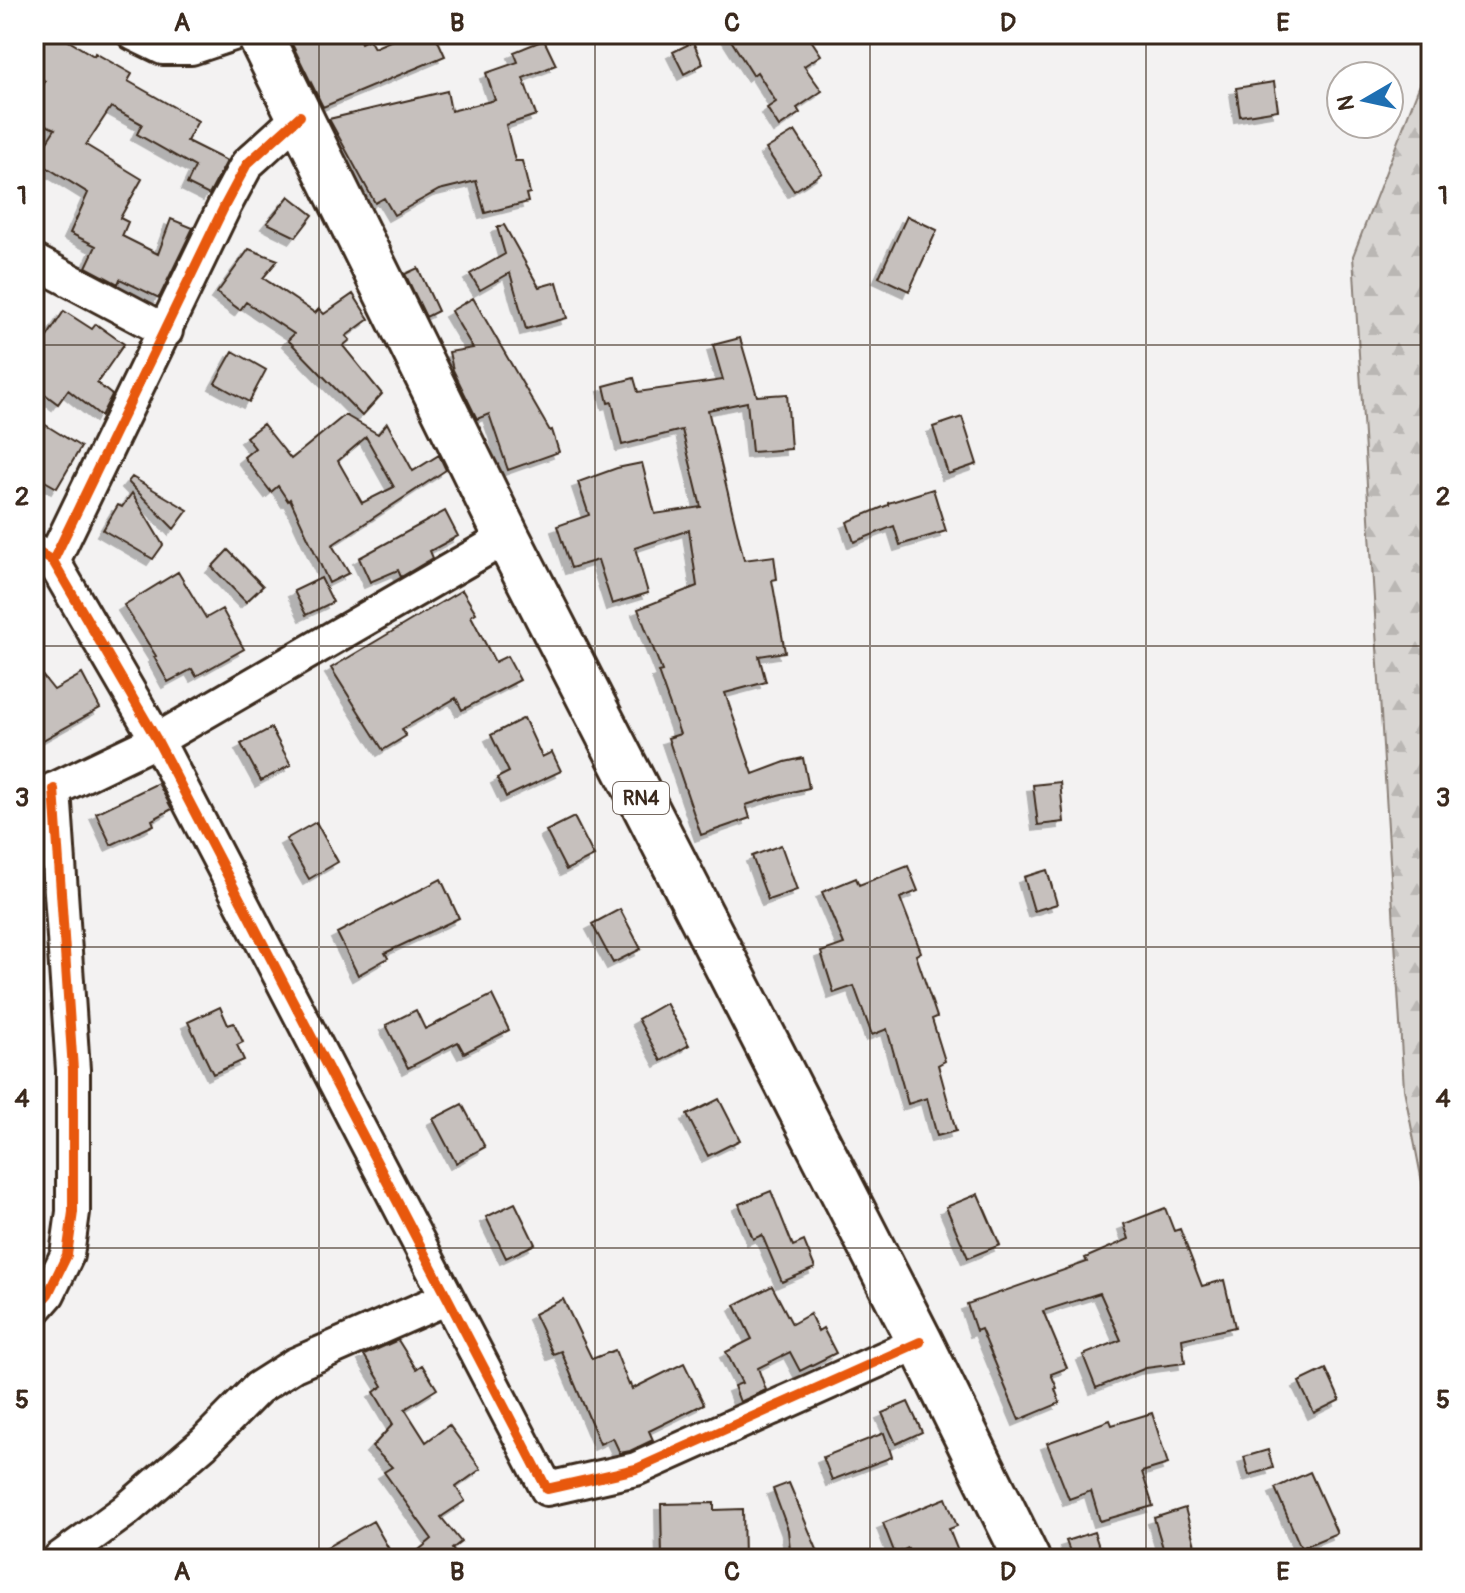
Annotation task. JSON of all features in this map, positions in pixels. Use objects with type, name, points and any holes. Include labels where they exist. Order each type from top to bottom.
[{"type":"highway","name":"RN4","points":[[259,34],[507,537],[920,1342],[1027,1559]]},
{"type":"street","points":[[134,34],[163,48],[191,48],[233,34]]},
{"type":"street","points":[[300,116],[247,164],[166,331],[44,555],[157,740],[547,1489],[636,1469],[920,1342]]},
{"type":"street","points":[[34,261],[166,331]]},
{"type":"street","points":[[34,1310],[48,1294],[67,1255],[73,1212],[73,1070],[44,794],[157,740],[507,537]]},
{"type":"street","points":[[59,1559],[125,1511],[204,1443],[258,1388],[294,1365],[447,1298]]},
{"type":"green space","points":[[1431,56],[1431,1228],[1404,1089],[1353,256],[1398,140],[1405,140],[1405,123]]},
{"type":"building","points":[[34,34],[57,34],[132,74],[128,81],[198,121],[187,141],[227,161],[209,195],[187,184],[195,167],[137,134],[142,124],[111,107],[86,145],[142,179],[120,218],[128,222],[122,236],[158,254],[171,219],[193,228],[159,298],[120,279],[118,284],[86,267],[96,246],[70,233],[88,193],[35,160],[55,129],[34,120],[34,107],[45,81],[34,74]]},
{"type":"building","points":[[287,34],[357,34],[361,43],[369,39],[374,48],[406,34],[435,34],[445,56],[323,107]]},
{"type":"building","points":[[727,34],[807,34],[821,55],[804,66],[822,91],[797,108],[800,113],[779,127],[767,108],[776,102],[757,72],[753,75]]},
{"type":"building","points":[[544,40],[556,65],[523,78],[536,115],[506,125],[515,161],[522,161],[530,193],[526,194],[528,202],[485,213],[476,181],[439,190],[394,215],[384,198],[375,203],[329,119],[447,91],[451,111],[495,100],[486,73],[518,62],[514,52]]},
{"type":"building","points":[[693,42],[703,64],[684,74],[673,52]]},
{"type":"building","points":[[1274,82],[1278,110],[1240,116],[1236,88]]},
{"type":"building","points":[[795,131],[822,173],[794,191],[766,149]]},
{"type":"building","points":[[289,196],[313,215],[296,237],[267,223]]},
{"type":"building","points":[[907,216],[937,230],[909,291],[879,277]]},
{"type":"building","points":[[504,225],[539,287],[557,282],[567,318],[526,329],[510,273],[480,290],[470,274],[505,254],[497,227]]},
{"type":"building","points":[[249,249],[278,260],[263,278],[315,313],[319,309],[324,314],[353,294],[369,319],[346,336],[350,340],[343,346],[382,394],[362,416],[288,340],[294,334],[246,302],[240,310],[217,293]]},
{"type":"building","points":[[418,268],[438,311],[426,317],[405,274]]},
{"type":"building","points":[[473,298],[552,430],[559,452],[508,470],[489,414],[477,419],[453,370],[449,352],[473,348],[451,311]]},
{"type":"building","points":[[64,311],[92,329],[96,324],[124,344],[97,383],[112,395],[101,416],[68,390],[58,404],[34,386],[34,337],[43,343]]},
{"type":"building","points":[[740,338],[757,396],[787,394],[791,449],[752,452],[747,402],[708,410],[744,560],[774,556],[777,579],[772,580],[785,652],[759,656],[766,682],[725,693],[753,774],[803,758],[809,788],[746,805],[750,818],[701,835],[668,738],[680,734],[658,672],[662,671],[638,609],[697,586],[689,530],[635,548],[648,593],[612,604],[598,560],[571,568],[557,526],[589,515],[578,482],[642,463],[655,514],[701,507],[682,430],[622,445],[612,402],[608,403],[604,386],[634,378],[638,392],[723,380],[713,345]]},
{"type":"building","points":[[233,351],[266,370],[249,402],[215,383]]},
{"type":"building","points":[[345,415],[378,434],[387,423],[413,471],[439,455],[446,470],[332,545],[349,573],[329,583],[290,499],[288,501],[278,486],[271,492],[244,457],[255,448],[246,437],[263,424],[291,459]],"holes":[[[366,437],[394,487],[362,503],[338,461]]]},
{"type":"building","points":[[962,417],[977,464],[948,474],[933,427]]},
{"type":"building","points":[[44,424],[81,447],[57,488],[34,475],[34,441]]},
{"type":"building","points":[[132,477],[188,510],[174,529],[128,482]]},
{"type":"building","points":[[933,489],[946,531],[900,545],[894,526],[854,542],[847,522],[888,503]]},
{"type":"building","points":[[132,493],[163,545],[153,559],[103,530],[118,505],[122,507]]},
{"type":"building","points":[[445,511],[458,536],[430,551],[433,558],[401,577],[398,570],[370,582],[359,558]]},
{"type":"building","points":[[228,550],[263,586],[246,602],[212,567]]},
{"type":"building","points":[[178,572],[206,618],[222,609],[244,649],[196,676],[192,669],[168,682],[156,656],[124,605]]},
{"type":"building","points":[[321,578],[333,602],[306,615],[294,591]]},
{"type":"building","points":[[462,590],[476,613],[471,616],[495,662],[507,656],[520,680],[462,710],[456,698],[402,729],[406,736],[383,750],[331,668]]},
{"type":"building","points":[[34,665],[54,690],[82,674],[100,708],[34,745]]},
{"type":"building","points":[[524,718],[542,757],[552,752],[561,771],[506,797],[497,778],[509,772],[491,735]]},
{"type":"building","points":[[271,728],[291,765],[261,781],[241,744]]},
{"type":"building","points":[[1060,782],[1064,822],[1038,825],[1033,785]]},
{"type":"building","points":[[158,783],[172,809],[152,820],[154,825],[111,845],[96,813]]},
{"type":"building","points":[[574,817],[594,856],[566,870],[546,831]]},
{"type":"building","points":[[316,822],[338,862],[309,879],[286,839]]},
{"type":"building","points":[[781,845],[797,890],[768,900],[752,856]]},
{"type":"building","points":[[908,866],[918,891],[900,898],[921,952],[916,955],[937,1017],[932,1019],[945,1061],[938,1065],[956,1131],[937,1136],[927,1098],[908,1104],[887,1029],[872,1035],[854,986],[834,993],[821,952],[844,944],[822,892],[856,878],[859,885]]},
{"type":"building","points":[[1047,870],[1057,904],[1034,911],[1024,877]]},
{"type":"building","points":[[441,879],[459,918],[385,953],[388,958],[358,975],[337,933]]},
{"type":"building","points":[[620,909],[641,949],[613,963],[592,924]]},
{"type":"building","points":[[492,995],[509,1030],[464,1053],[458,1042],[408,1068],[386,1025],[416,1010],[425,1029]]},
{"type":"building","points":[[666,1003],[689,1045],[661,1061],[638,1019]]},
{"type":"building","points":[[220,1007],[228,1025],[234,1023],[243,1042],[237,1045],[244,1060],[213,1074],[188,1022]]},
{"type":"building","points":[[719,1099],[740,1140],[708,1156],[687,1115]]},
{"type":"building","points":[[462,1104],[485,1147],[456,1163],[433,1119]]},
{"type":"building","points":[[771,1191],[793,1246],[804,1241],[815,1268],[782,1282],[762,1235],[753,1239],[739,1204]]},
{"type":"building","points":[[978,1194],[1000,1245],[968,1258],[946,1207]]},
{"type":"building","points":[[515,1203],[535,1244],[506,1258],[486,1217]]},
{"type":"building","points":[[1165,1208],[1174,1231],[1180,1229],[1202,1286],[1224,1280],[1235,1327],[1182,1339],[1185,1363],[1146,1368],[1096,1388],[1083,1355],[1121,1340],[1100,1293],[1043,1311],[1067,1368],[1051,1374],[1060,1403],[1019,1420],[981,1329],[976,1331],[967,1304],[1087,1262],[1085,1258],[1129,1239],[1124,1224]]},
{"type":"building","points":[[772,1286],[792,1324],[810,1314],[818,1331],[823,1328],[836,1353],[800,1371],[790,1352],[758,1368],[766,1390],[740,1402],[734,1386],[742,1383],[726,1352],[752,1339],[735,1305]]},
{"type":"building","points":[[563,1299],[592,1359],[615,1350],[632,1389],[684,1363],[704,1404],[649,1431],[653,1440],[630,1451],[620,1453],[613,1438],[600,1444],[561,1351],[553,1354],[534,1314]]},
{"type":"building","points":[[398,1340],[416,1369],[422,1365],[437,1389],[405,1409],[426,1442],[449,1425],[481,1469],[456,1487],[465,1501],[441,1517],[461,1542],[452,1549],[460,1559],[408,1559],[432,1539],[384,1472],[392,1467],[372,1447],[393,1424],[374,1392],[383,1386],[364,1355]]},
{"type":"building","points":[[1326,1369],[1340,1400],[1314,1413],[1299,1382]]},
{"type":"building","points":[[908,1402],[922,1432],[896,1444],[882,1413]]},
{"type":"building","points":[[1152,1413],[1168,1464],[1142,1472],[1153,1506],[1100,1521],[1091,1491],[1069,1499],[1047,1443],[1110,1420],[1112,1425]]},
{"type":"building","points":[[884,1433],[892,1457],[832,1480],[823,1457]]},
{"type":"building","points":[[1268,1450],[1273,1468],[1249,1475],[1244,1457]]},
{"type":"building","points":[[1310,1472],[1337,1533],[1301,1548],[1275,1488]]},
{"type":"building","points":[[789,1483],[821,1559],[791,1559],[788,1530],[773,1489]]},
{"type":"building","points":[[946,1498],[957,1526],[949,1529],[961,1559],[913,1559],[908,1548],[895,1554],[883,1523]]},
{"type":"building","points":[[714,1503],[714,1510],[743,1509],[744,1559],[662,1559],[661,1504]]},
{"type":"building","points":[[1185,1508],[1196,1549],[1166,1558],[1154,1518]]},
{"type":"building","points":[[373,1521],[390,1551],[377,1559],[306,1559]]},
{"type":"building","points":[[1094,1532],[1103,1559],[1073,1559],[1066,1541]]},
{"type":"cycle path","points":[[53,561],[247,164],[300,116]]},
{"type":"cycle path","points":[[34,550],[53,561],[157,740],[547,1489],[636,1469],[920,1342]]},
{"type":"cycle path","points":[[34,1310],[48,1294],[67,1255],[73,1212],[73,1070],[54,789]]}]
